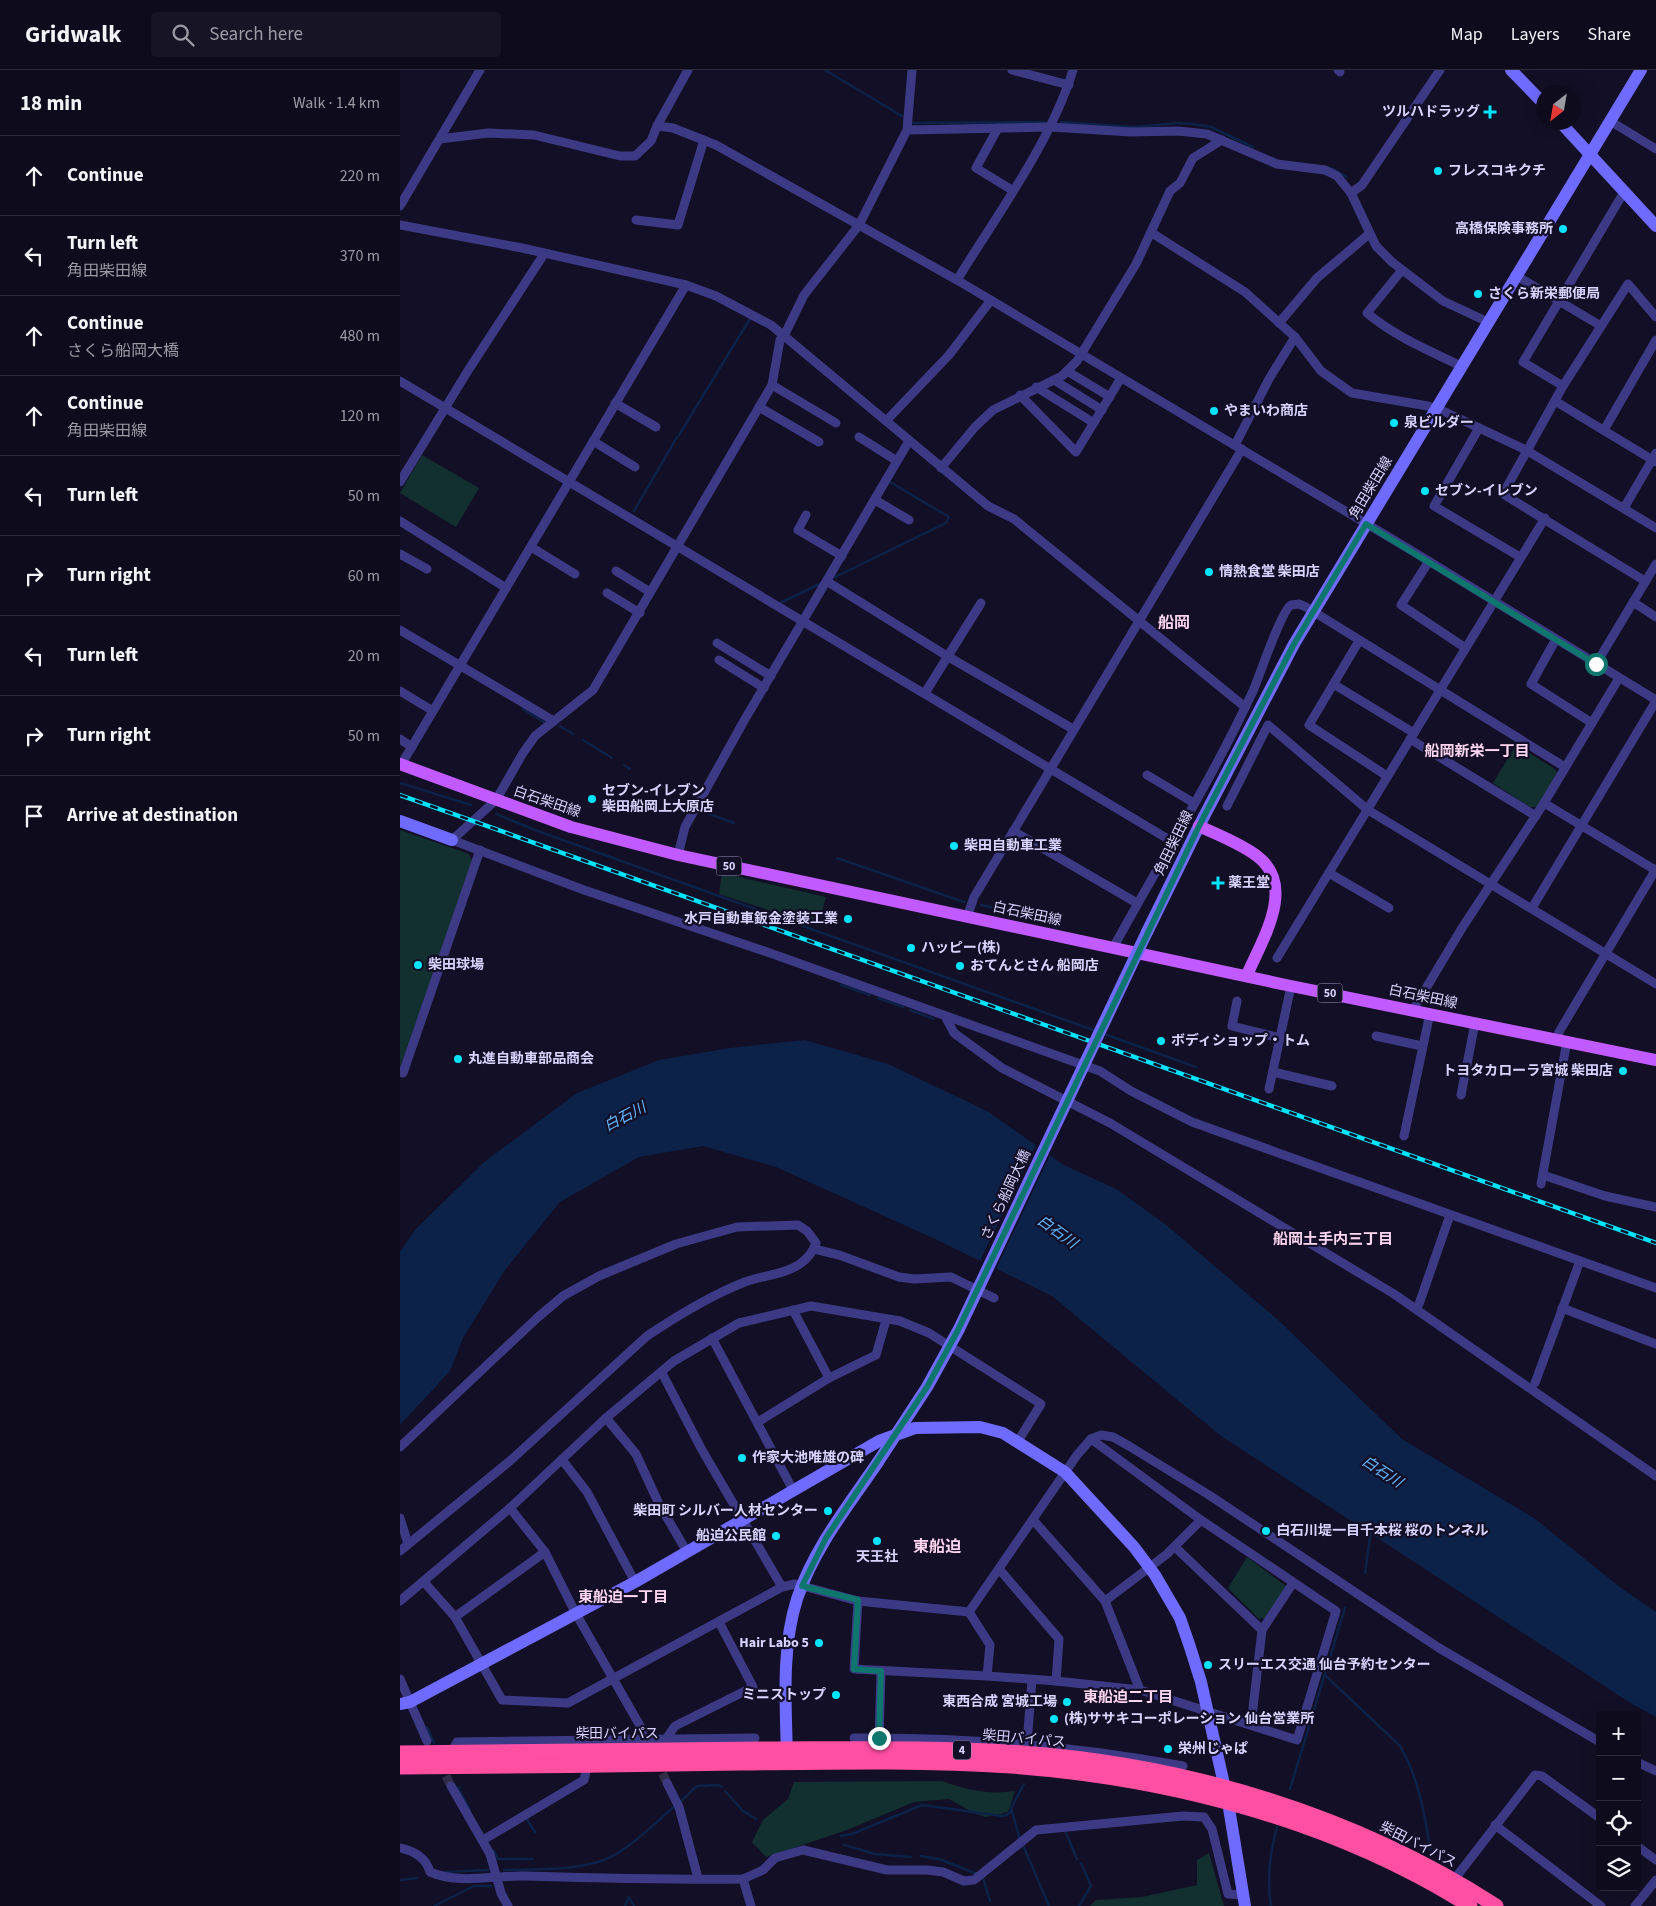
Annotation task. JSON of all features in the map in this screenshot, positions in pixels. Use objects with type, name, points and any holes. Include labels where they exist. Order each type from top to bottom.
[{"type":"highway","name":"柴田バイパス","points":[[400,1767],[588,1764],[787,1756],[879,1743],[1124,1760],[1224,1787],[1340,1826],[1400,1852],[1496,1906]]},
{"type":"highway","name":"柴田バイパス","points":[[400,1753],[451,1753],[666,1745],[787,1756],[1010,1766],[1129,1780],[1228,1802],[1288,1821],[1336,1839],[1383,1860],[1456,1901],[1470,1906]]},
{"type":"main road","points":[[1511,70],[1536,96]]},
{"type":"main road","name":"角田柴田線","points":[[1147,932],[1199,826],[1313,612],[1515,275],[1641,70]]},
{"type":"main road","points":[[1568,130],[1656,226]]},
{"type":"main road","name":"白石柴田線","points":[[401,765],[571,827],[678,855],[1247,975],[1291,986],[1656,1060]]},
{"type":"main road","points":[[400,822],[452,840]]},
{"type":"main road","points":[[1199,826],[1256,855],[1270,868],[1274,877],[1277,887],[1276,902],[1247,975]]},
{"type":"main road","name":"さくら船岡大橋","points":[[802,1586],[826,1538],[927,1387],[958,1330],[1147,932]]},
{"type":"main road","points":[[405,1703],[635,1582],[879,1441],[910,1429],[980,1427],[991,1429],[1018,1441],[1064,1472],[1112,1521],[1149,1567],[1180,1618],[1207,1710],[1228,1802],[1244,1900]]},
{"type":"main road","points":[[787,1756],[788,1643],[802,1586]]},
{"type":"street","points":[[400,206],[480,70]]},
{"type":"street","points":[[440,139],[488,133],[534,135],[627,157],[640,153],[651,141],[656,126],[688,70]]},
{"type":"street","points":[[912,70],[908,130],[859,225],[804,295],[784,336],[780,340],[772,386],[650,592],[640,613],[593,690],[535,736],[523,752],[496,800],[452,840],[584,890],[770,953],[946,1018],[1100,1071],[1131,1091],[1192,1122],[1656,1288]]},
{"type":"street","points":[[1012,70],[1069,85]]},
{"type":"street","points":[[957,280],[1051,127],[1074,70]]},
{"type":"street","points":[[1351,193],[1362,185],[1440,70]]},
{"type":"street","points":[[1610,120],[1655,145]]},
{"type":"street","points":[[656,126],[673,128],[704,140],[992,300],[1655,698],[1582,826],[1532,908]]},
{"type":"street","points":[[908,130],[1051,127],[1131,132],[1178,131],[1207,134],[1277,164],[1325,170],[1337,176],[1351,193],[1376,246],[1402,270],[1443,301],[1488,322]]},
{"type":"street","points":[[998,128],[976,168],[1012,190]]},
{"type":"street","points":[[636,220],[678,226],[704,140]]},
{"type":"street","points":[[941,468],[993,410],[1036,387],[1054,380],[1067,371],[1081,355],[1136,264],[1170,191],[1180,183],[1193,158],[1222,140]]},
{"type":"street","points":[[1563,386],[1524,362],[1624,192]]},
{"type":"street","points":[[400,225],[513,246],[686,285],[753,314],[784,336],[988,506],[1014,519],[1245,707]]},
{"type":"street","points":[[1152,232],[1246,292],[1295,338],[1322,370],[1352,393],[1436,408],[1526,450],[1656,528]]},
{"type":"street","points":[[1279,323],[1317,278],[1369,234]]},
{"type":"street","points":[[400,482],[444,408],[544,254]]},
{"type":"street","points":[[1402,270],[1367,313],[1384,327],[1406,340],[1461,366]]},
{"type":"street","points":[[1515,275],[1601,326]]},
{"type":"street","points":[[1645,581],[1503,494],[1563,386],[1628,284],[1656,317]]},
{"type":"street","points":[[401,765],[686,285]]},
{"type":"street","points":[[886,421],[949,355],[992,300]]},
{"type":"street","points":[[967,917],[974,897],[1139,619],[1238,447],[1268,379],[1295,338]]},
{"type":"street","points":[[1604,430],[1656,340]]},
{"type":"street","points":[[1067,371],[1110,397]]},
{"type":"street","points":[[1020,395],[1076,452],[1121,378]]},
{"type":"street","points":[[400,380],[1173,842]]},
{"type":"street","points":[[1054,380],[1102,410]]},
{"type":"street","points":[[772,386],[836,423]]},
{"type":"street","points":[[1036,387],[1094,423]]},
{"type":"street","points":[[1555,401],[1655,458],[1624,508]]},
{"type":"street","points":[[615,403],[656,427]]},
{"type":"street","points":[[759,407],[819,442]]},
{"type":"street","points":[[1479,428],[1434,506],[1520,558]]},
{"type":"street","points":[[859,438],[897,461]]},
{"type":"street","points":[[593,441],[635,467]]},
{"type":"street","points":[[678,855],[685,827],[771,676],[910,442]]},
{"type":"street","points":[[875,500],[909,520]]},
{"type":"street","points":[[806,515],[798,530],[842,556]]},
{"type":"street","points":[[1276,958],[1368,810],[1464,647],[1544,518]]},
{"type":"street","points":[[400,522],[506,588]]},
{"type":"street","points":[[530,547],[575,574]]},
{"type":"street","points":[[400,554],[427,569]]},
{"type":"street","points":[[1429,561],[1401,605],[1464,647]]},
{"type":"street","points":[[1596,664],[1656,564]]},
{"type":"street","points":[[616,571],[650,592]]},
{"type":"street","points":[[828,582],[947,656],[1073,729]]},
{"type":"street","points":[[607,593],[640,613]]},
{"type":"street","points":[[1632,602],[1656,616]]},
{"type":"street","points":[[925,693],[981,603]]},
{"type":"street","points":[[1113,948],[1173,842],[1245,707],[1287,607],[1300,604],[1565,767]]},
{"type":"street","points":[[400,630],[461,664],[554,722]]},
{"type":"street","points":[[1556,639],[1531,684],[1592,722]]},
{"type":"street","points":[[1360,641],[1309,725],[1387,776]]},
{"type":"street","points":[[717,643],[771,676]]},
{"type":"street","points":[[719,660],[764,688]]},
{"type":"street","points":[[1414,1010],[1491,884],[1536,816],[1619,678]]},
{"type":"street","points":[[1335,685],[1536,816]]},
{"type":"street","points":[[400,691],[433,711]]},
{"type":"street","points":[[1227,806],[1268,725],[1368,810],[1656,984]]},
{"type":"street","points":[[400,739],[412,746]]},
{"type":"street","points":[[1147,775],[1194,803]]},
{"type":"street","points":[[1544,802],[1656,870],[1559,1032],[1562,1040],[1542,1179],[1656,1207]]},
{"type":"street","points":[[1013,831],[1137,903]]},
{"type":"street","points":[[400,1072],[403,1073],[480,850]]},
{"type":"street","points":[[1329,873],[1389,908]]},
{"type":"street","points":[[1269,1089],[1291,986]]},
{"type":"street","points":[[1237,1001],[1232,1026],[1280,1038]]},
{"type":"street","points":[[1404,1136],[1430,1013]]},
{"type":"street","points":[[946,1018],[954,1033],[1002,1068],[1112,1124],[1394,1294],[1656,1476]]},
{"type":"street","points":[[1461,1096],[1475,1023]]},
{"type":"street","points":[[1376,1036],[1422,1046]]},
{"type":"street","points":[[1273,1072],[1332,1086]]},
{"type":"street","points":[[1419,1304],[1450,1214]]},
{"type":"street","points":[[400,1447],[537,1318],[563,1296],[598,1276],[676,1244],[737,1227],[798,1225],[813,1237],[816,1243],[809,1257],[789,1270],[746,1282],[672,1319],[647,1336],[511,1460],[400,1551]]},
{"type":"street","points":[[814,1250],[839,1255],[899,1277],[914,1279],[951,1277],[994,1298]]},
{"type":"street","points":[[1535,1383],[1580,1261]]},
{"type":"street","points":[[400,1601],[510,1508],[563,1461],[606,1418],[674,1361],[739,1323],[811,1306],[900,1321],[929,1333],[1041,1404],[1018,1441]]},
{"type":"street","points":[[1562,1308],[1656,1344]]},
{"type":"street","points":[[792,1310],[829,1378]]},
{"type":"street","points":[[758,1422],[829,1378],[876,1355],[886,1320]]},
{"type":"street","points":[[712,1338],[793,1490]]},
{"type":"street","points":[[662,1373],[702,1450],[782,1587]]},
{"type":"street","points":[[606,1418],[636,1454],[659,1504],[687,1552]]},
{"type":"street","points":[[969,1612],[1034,1521],[1064,1472],[1091,1439],[1101,1435],[1113,1437],[1210,1495],[1439,1648],[1596,1740]]},
{"type":"street","points":[[858,1600],[854,1669],[1056,1681],[1140,1690],[1297,1740],[1336,1611],[1201,1520],[1091,1439]]},
{"type":"street","points":[[563,1461],[587,1492],[635,1582]]},
{"type":"street","points":[[510,1508],[545,1552],[575,1612],[643,1731]]},
{"type":"street","points":[[400,1518],[408,1544]]},
{"type":"street","points":[[1105,1601],[1175,1547],[1201,1520]]},
{"type":"street","points":[[1034,1521],[1105,1601],[1140,1690]]},
{"type":"street","points":[[1175,1547],[1262,1630]]},
{"type":"street","points":[[455,1617],[545,1552]]},
{"type":"street","points":[[1000,1570],[1059,1639],[1056,1681]]},
{"type":"street","points":[[424,1582],[455,1617],[502,1700],[568,1703],[782,1587],[795,1584],[858,1600],[969,1612]]},
{"type":"street","points":[[1251,1725],[1262,1630],[1293,1583]]},
{"type":"street","points":[[969,1612],[990,1645],[987,1676]]},
{"type":"street","points":[[719,1622],[752,1687],[675,1726],[666,1745],[755,1738]]},
{"type":"street","points":[[879,1743],[881,1671]]},
{"type":"street","points":[[400,1679],[405,1703],[428,1741]]},
{"type":"street","points":[[1027,1743],[1032,1680]]},
{"type":"street","points":[[854,1738],[879,1743],[1027,1743],[1124,1760],[1183,1766]]},
{"type":"street","points":[[483,1840],[584,1780],[588,1764]]},
{"type":"street","points":[[1641,1764],[1656,1771]]},
{"type":"street","points":[[1453,1881],[1535,1775],[1542,1776],[1596,1815]]},
{"type":"street","points":[[667,1783],[679,1807],[698,1878]]},
{"type":"street","points":[[451,1786],[483,1840],[508,1906]]},
{"type":"street","points":[[400,1848],[412,1852],[427,1861],[430,1872],[442,1877],[743,1879],[763,1870],[775,1858],[803,1850],[887,1870],[943,1872],[964,1881],[974,1880],[1036,1830],[1183,1816],[1204,1817],[1212,1829],[1228,1894],[1244,1900]]},
{"type":"street","points":[[1495,1825],[1601,1906]]},
{"type":"street","points":[[1641,1849],[1655,1858]]},
{"type":"street","points":[[743,1879],[751,1906]]},
{"type":"street","points":[[1635,1906],[1656,1880]]},
{"type":"green space","points":[[422,455],[479,488],[456,527],[400,493]]},
{"type":"green space","points":[[1516,745],[1555,769],[1557,773],[1537,807],[1530,807],[1493,783]]},
{"type":"green space","name":"柴田球場","points":[[400,830],[469,854],[472,861],[400,1068]]},
{"type":"green space","points":[[722,873],[826,897],[818,926],[719,894]]},
{"type":"green space","points":[[1247,1557],[1286,1586],[1265,1618],[1259,1619],[1228,1588]]},
{"type":"green space","points":[[942,1781],[978,1791],[1015,1791],[1008,1812],[986,1817],[976,1814],[949,1799],[914,1802],[847,1830],[766,1857],[752,1842],[763,1820],[788,1799],[794,1782]]},
{"type":"green space","points":[[1209,1853],[1224,1906],[1090,1906],[1096,1900],[1142,1897],[1197,1885],[1197,1860]]},
{"type":"water","name":"白石川","points":[[805,1040],[888,1064],[987,1111],[1064,1165],[1118,1190],[1165,1224],[1277,1319],[1402,1439],[1534,1518],[1621,1588],[1656,1612],[1656,1717],[1632,1704],[1221,1436],[1052,1296],[935,1239],[776,1167],[703,1146],[639,1157],[560,1202],[505,1270],[463,1338],[450,1371],[400,1425],[400,1252],[415,1230],[484,1162],[577,1093],[659,1060],[730,1048]]},
{"type":"pier","points":[[1037,1143],[1051,1153],[995,1271],[979,1263]]},
{"type":"waterway","points":[[825,70],[902,116]]},
{"type":"waterway","points":[[913,123],[1045,122]]},
{"type":"waterway","points":[[1061,122],[1134,127],[1180,123],[1193,124],[1211,127],[1253,147]]},
{"type":"waterway","points":[[1331,168],[1347,177]]},
{"type":"waterway","points":[[679,435],[751,317]]},
{"type":"waterway","points":[[634,511],[677,437]]},
{"type":"waterway","points":[[833,578],[946,523],[949,517],[890,482]]},
{"type":"waterway","points":[[778,604],[822,583]]},
{"type":"waterway","points":[[523,709],[544,722]]},
{"type":"waterway","points":[[560,726],[573,734]]},
{"type":"waterway","points":[[583,740],[612,758]]},
{"type":"waterway","points":[[624,765],[630,769]]},
{"type":"waterway","points":[[400,783],[471,805]]},
{"type":"waterway","points":[[699,810],[734,823]]},
{"type":"waterway","points":[[496,814],[535,830],[1096,1031]]},
{"type":"waterway","points":[[837,858],[964,902]]},
{"type":"waterway","points":[[981,905],[1004,910]]},
{"type":"waterway","points":[[1017,913],[1042,917]]},
{"type":"waterway","points":[[841,985],[870,995]]},
{"type":"waterway","points":[[878,998],[903,1007]]},
{"type":"waterway","points":[[910,1010],[934,1019]]},
{"type":"waterway","points":[[1104,1034],[1196,1067]]},
{"type":"waterway","points":[[1365,1573],[1371,1530]]},
{"type":"waterway","points":[[1290,1789],[1345,1608]]},
{"type":"waterway","points":[[1325,1675],[1400,1746],[1416,1783],[1430,1849]]},
{"type":"waterway","points":[[427,1727],[434,1743]]},
{"type":"waterway","points":[[1020,1840],[1011,1808],[1024,1784]]},
{"type":"waterway","points":[[680,1802],[697,1786],[719,1785],[722,1787]]},
{"type":"waterway","points":[[458,1787],[470,1810]]},
{"type":"waterway","points":[[725,1791],[742,1810],[756,1819]]},
{"type":"waterway","points":[[841,1836],[852,1834],[922,1805],[1002,1816],[1007,1815],[1012,1810]]},
{"type":"waterway","points":[[504,1870],[567,1868],[604,1860],[623,1850],[675,1806]]},
{"type":"waterway","points":[[526,1818],[535,1832]]},
{"type":"waterway","points":[[1271,1906],[1269,1887],[1270,1866],[1277,1827]]},
{"type":"waterway","points":[[1065,1831],[1077,1859]]},
{"type":"waterway","points":[[844,1845],[875,1854],[911,1857]]},
{"type":"waterway","points":[[1023,1845],[1049,1906]]},
{"type":"waterway","points":[[493,1850],[498,1859],[533,1859]]},
{"type":"waterway","points":[[921,1856],[942,1860],[977,1874]]},
{"type":"waterway","points":[[1079,1906],[1091,1886],[1081,1863]]},
{"type":"waterway","points":[[444,1872],[488,1870]]},
{"type":"waterway","points":[[400,1880],[418,1878]]},
{"type":"waterway","points":[[983,1878],[990,1901]]},
{"type":"waterway","points":[[434,1906],[474,1886],[491,1886]]},
{"type":"waterway","points":[[625,1906],[629,1897],[634,1906]]},
{"type":"tunnel","points":[[657,1761],[667,1783]]},
{"type":"tunnel","points":[[440,1764],[451,1786]]},
{"type":"railway","points":[[400,795],[1656,1243]]},
{"type":"place","name":"ツルハドラッグ","points":[[1490,112]]},
{"type":"place","name":"フレスコキクチ","points":[[1438,171]]},
{"type":"place","name":"高橋保険事務所","points":[[1563,229]]},
{"type":"place","name":"さくら新栄郵便局","points":[[1478,294]]},
{"type":"place","name":"やまいわ商店","points":[[1214,411]]},
{"type":"place","name":"泉ビルダー","points":[[1394,423]]},
{"type":"place","name":"セブン-イレブン","points":[[1425,491]]},
{"type":"place","name":"情熱食堂 柴田店","points":[[1209,572]]},
{"type":"place","name":"セブン-イレブン 柴田船岡上大原店","points":[[592,799]]},
{"type":"place","name":"柴田自動車工業","points":[[954,846]]},
{"type":"place","name":"薬王堂","points":[[1218,883]]},
{"type":"place","name":"水戸自動車鈑金塗装工業","points":[[848,919]]},
{"type":"place","name":"ハッピー(株)","points":[[911,948]]},
{"type":"place","name":"柴田球場","points":[[418,965]]},
{"type":"place","name":"おてんとさん 船岡店","points":[[960,966]]},
{"type":"place","name":"ボディショップ・トム","points":[[1161,1041]]},
{"type":"place","name":"丸進自動車部品商会","points":[[458,1059]]},
{"type":"place","name":"トヨタカローラ宮城 柴田店","points":[[1623,1071]]},
{"type":"place","name":"作家大池唯雄の碑","points":[[742,1458]]},
{"type":"place","name":"柴田町 シルバー人材センター","points":[[828,1511]]},
{"type":"place","name":"白石川堤一目千本桜 桜のトンネル","points":[[1266,1531]]},
{"type":"place","name":"船迫公民館","points":[[776,1536]]},
{"type":"place","name":"天王社","points":[[877,1541]]},
{"type":"place","name":"Hair Labo 5","points":[[819,1643]]},
{"type":"place","name":"スリーエス交通 仙台予約センター","points":[[1208,1665]]},
{"type":"place","name":"ミニストップ","points":[[836,1695]]},
{"type":"place","name":"東西合成 宮城工場","points":[[1067,1702]]},
{"type":"place","name":"(株)ササキコーポレーション 仙台営業所","points":[[1054,1719]]},
{"type":"place","name":"栄州じゃぱ","points":[[1168,1749]]},
{"type":"district","name":"船岡","points":[[1174,623]]},
{"type":"district","name":"船岡新栄一丁目","points":[[1477,751]]},
{"type":"district","name":"船岡土手内三丁目","points":[[1333,1239]]},
{"type":"district","name":"東船迫","points":[[937,1547]]},
{"type":"district","name":"東船迫一丁目","points":[[623,1597]]},
{"type":"district","name":"東船迫二丁目","points":[[1128,1697]]},
{"type":"route","points":[[879,1738],[881,1671],[854,1669],[858,1600],[802,1586],[813,1560],[826,1538],[927,1387],[958,1330],[1199,826],[1294,644],[1366,524],[1494,600],[1596,664]]}]
